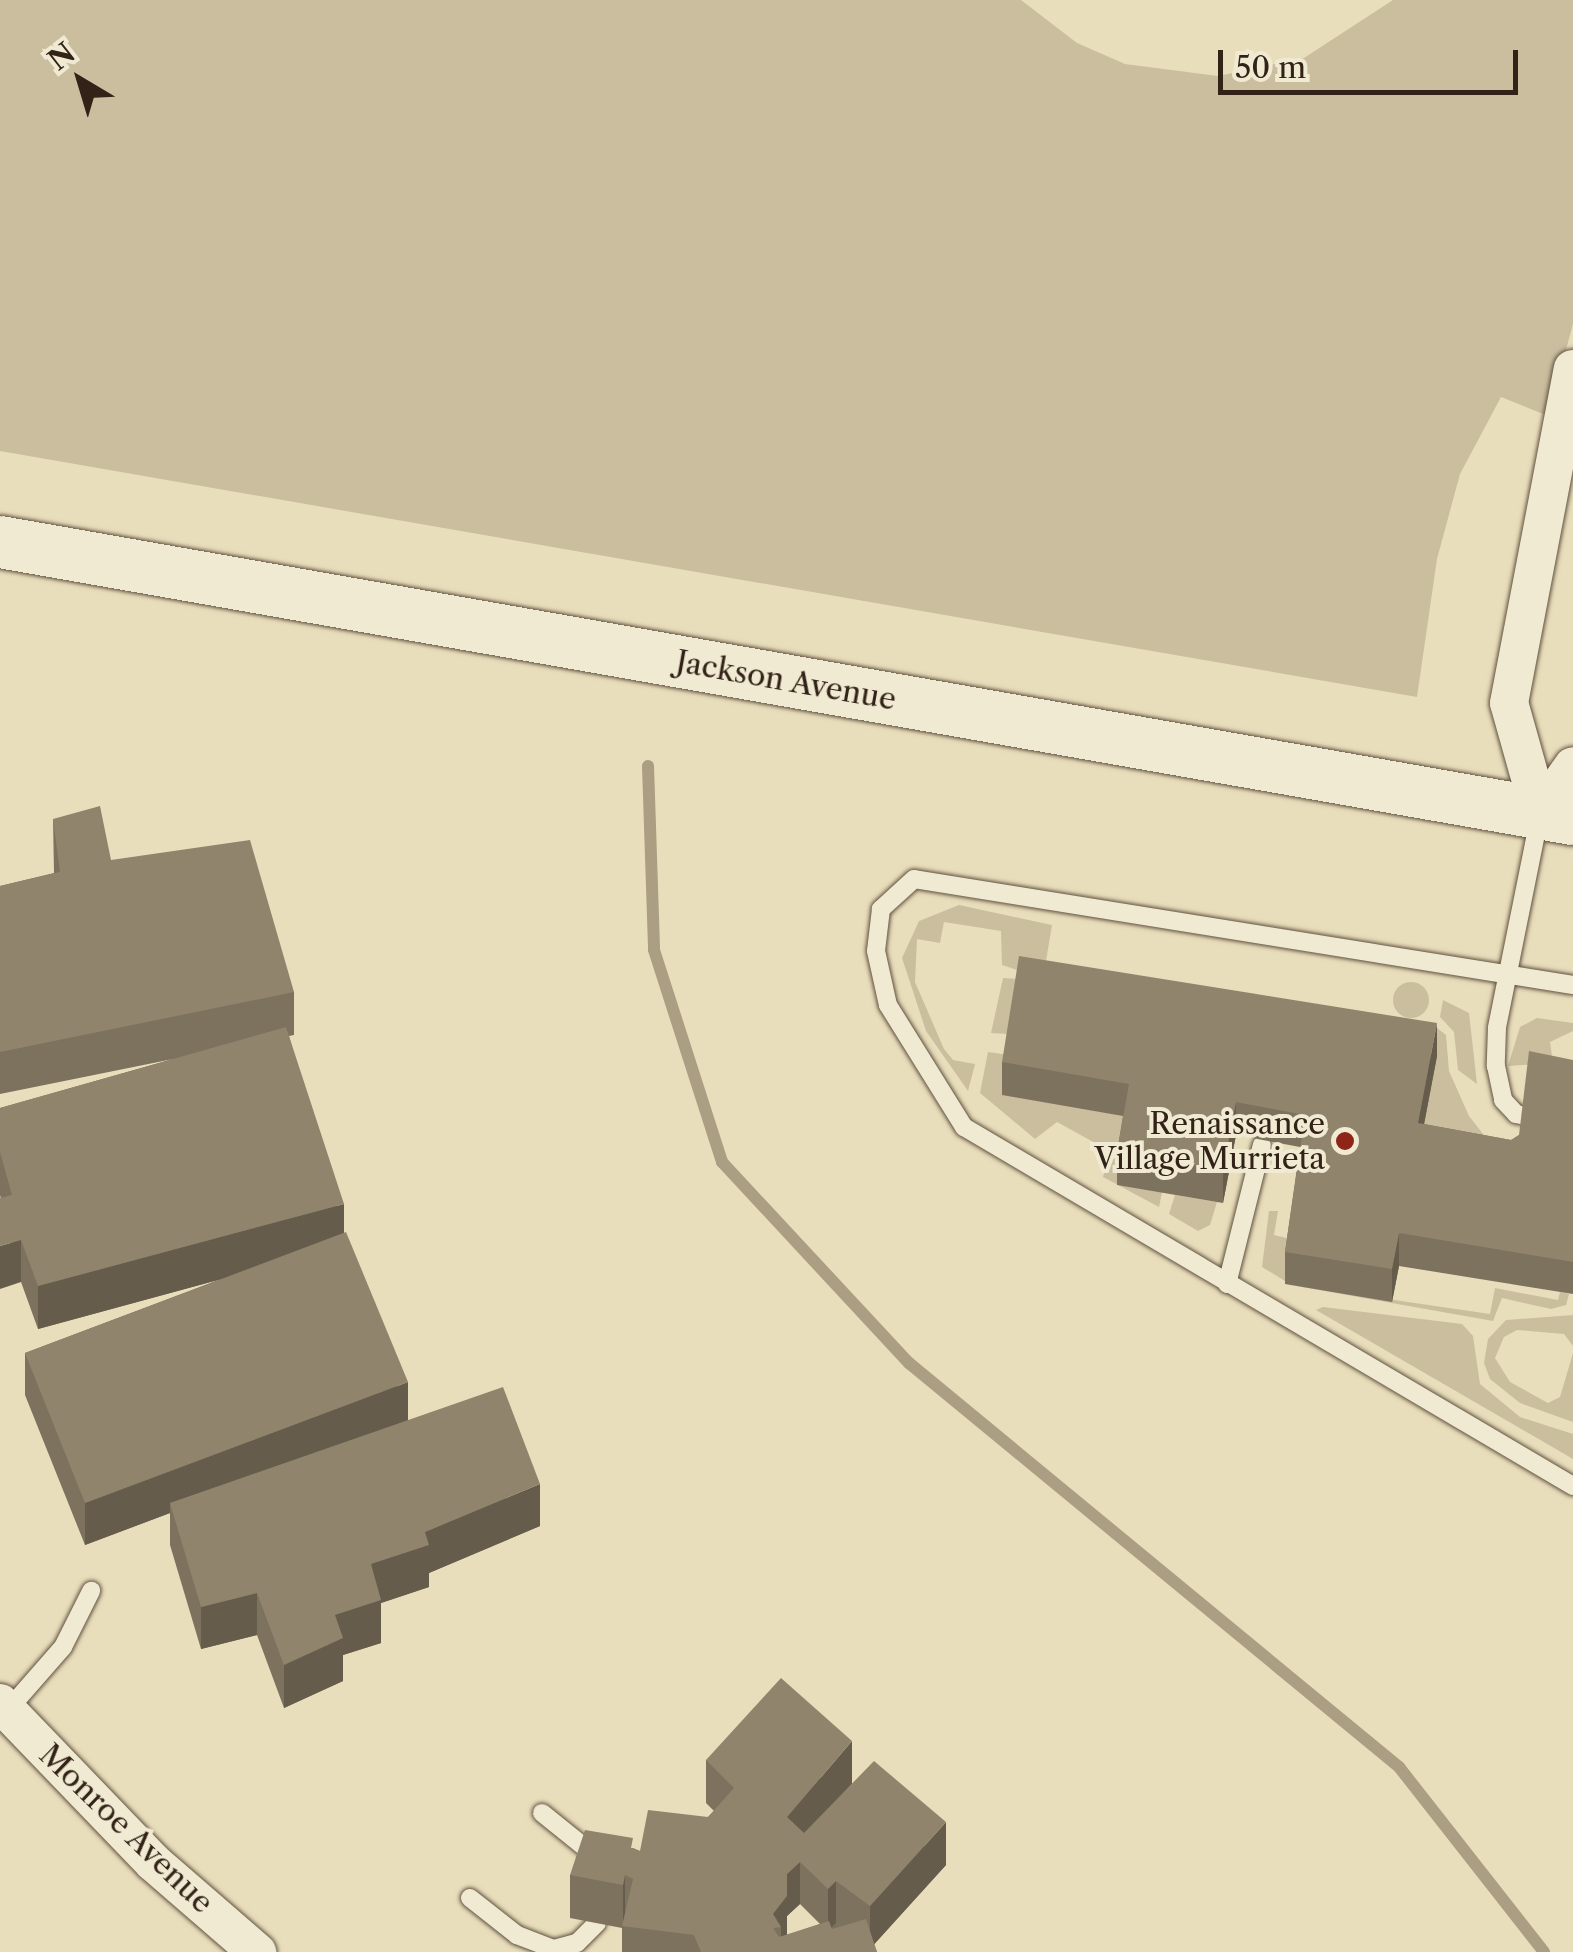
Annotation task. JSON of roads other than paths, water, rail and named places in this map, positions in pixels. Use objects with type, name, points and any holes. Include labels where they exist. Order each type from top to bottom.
[{"type":"main road","name":"Jackson Avenue","points":[[0,542],[1557,816]]},
{"type":"street","points":[[1557,816],[1510,703],[1570,389]]},
{"type":"street","points":[[1557,816],[1573,766]]},
{"type":"street","name":"Monroe Avenue","points":[[2,1710],[153,1862],[257,1952]]},
{"type":"lane","points":[[1557,816],[1507,974],[1496,1047],[1503,1100],[1516,1114],[1573,1126]]},
{"type":"lane","points":[[1573,985],[914,879],[881,909],[876,951],[888,1005],[964,1128],[1573,1486]]},
{"type":"lane","points":[[1226,1284],[1262,1145]]},
{"type":"lane","points":[[2,1710],[63,1647],[90,1591]]},
{"type":"lane","points":[[542,1813],[588,1849],[608,1876]]},
{"type":"lane","points":[[470,1898],[517,1935],[554,1949],[577,1942],[597,1923]]},
{"type":"waterway","points":[[648,766],[654,950],[722,1162],[909,1363],[1399,1767],[1544,1952]]},
{"type":"place","name":"Renaissance Village Murrieta","points":[[1345,1141]]}]
